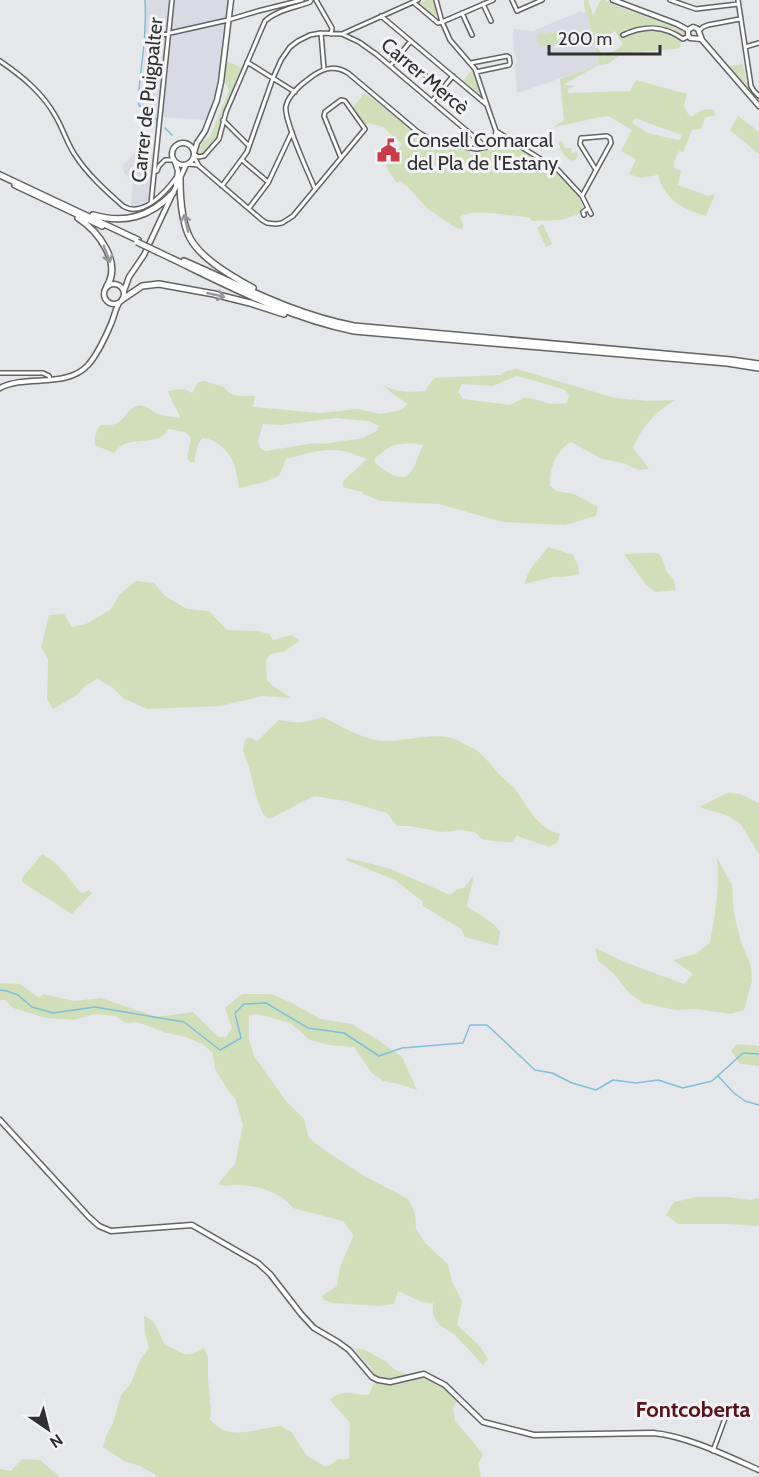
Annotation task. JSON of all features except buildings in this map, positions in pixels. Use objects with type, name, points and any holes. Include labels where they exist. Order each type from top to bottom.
[{"type":"highway","points":[[0,177],[63,208],[282,306],[338,327],[369,332],[759,366]]},
{"type":"highway","points":[[0,177],[79,211],[137,241]]},
{"type":"highway","points":[[178,178],[185,224],[190,238],[199,250],[255,290],[314,314],[319,321]]},
{"type":"highway","points":[[79,211],[111,219],[136,217],[155,208],[173,193]]},
{"type":"highway","points":[[63,208],[88,226],[103,243],[110,258],[112,273],[107,286]]},
{"type":"highway","points":[[121,301],[142,286],[159,284],[250,303],[312,322],[319,321]]},
{"type":"street","name":"Carrer de Puigpalter","points":[[151,203],[172,0]]},
{"type":"street","points":[[0,388],[75,374],[89,364],[110,326],[129,277],[144,255],[178,178],[194,155],[198,141],[205,131],[221,82],[231,0]]},
{"type":"street","points":[[148,38],[302,0]]},
{"type":"street","points":[[194,155],[204,156],[220,136],[223,120],[265,21],[269,17],[314,0],[332,28],[331,34]]},
{"type":"street","points":[[222,186],[242,160],[249,146],[273,78],[281,60],[291,47],[310,35],[342,34],[418,0]]},
{"type":"street","points":[[315,189],[292,132],[286,110],[287,102],[295,92],[313,75],[324,69],[334,67],[348,73],[418,132],[440,143],[477,148],[486,147],[495,138],[496,131],[476,72],[450,40],[436,0]]},
{"type":"street","points":[[432,19],[438,23],[442,22],[493,0]]},
{"type":"street","points":[[512,0],[517,11],[541,0]]},
{"type":"street","points":[[613,0],[688,30]]},
{"type":"street","points":[[670,0],[696,9],[738,2],[752,86],[759,96]]},
{"type":"street","points":[[413,2],[446,30]]},
{"type":"street","points":[[483,4],[491,21]]},
{"type":"street","points":[[462,13],[472,35]]},
{"type":"street","points":[[432,19],[440,14]]},
{"type":"street","points":[[381,16],[487,105]]},
{"type":"street","points":[[699,32],[708,25],[740,20]]},
{"type":"street","points":[[623,35],[652,27],[665,30],[683,39],[689,36],[699,38]]},
{"type":"street","points":[[688,30],[697,28],[699,38],[759,106]]},
{"type":"street","points":[[688,30],[689,36]]},
{"type":"street","points":[[321,33],[324,69]]},
{"type":"street","name":"Carrer Mercè","points":[[342,34],[367,47],[486,147]]},
{"type":"street","points":[[390,66],[411,41]]},
{"type":"street","points":[[745,47],[759,43]]},
{"type":"street","points":[[400,54],[442,89]]},
{"type":"street","points":[[471,63],[509,57],[509,65],[476,72]]},
{"type":"street","points":[[0,61],[39,93],[57,119],[67,142],[92,177],[129,210],[136,210],[151,203],[178,178]]},
{"type":"street","points":[[247,62],[295,92]]},
{"type":"street","points":[[432,101],[453,76]]},
{"type":"street","points":[[186,144],[192,148],[199,166],[248,209],[267,223],[276,224],[293,216],[315,189],[341,158],[365,129],[345,101],[341,100],[325,112],[324,116],[341,158]]},
{"type":"street","points":[[223,120],[249,146]]},
{"type":"street","points":[[496,131],[558,170],[582,196],[591,214]]},
{"type":"street","points":[[248,209],[268,183],[292,132]]},
{"type":"street","points":[[582,196],[611,143],[607,136],[581,138],[579,141],[596,170]]},
{"type":"street","points":[[178,178],[172,155],[174,148],[179,144],[198,141]]},
{"type":"street","points":[[155,175],[159,165],[169,159],[181,165],[199,166]]},
{"type":"street","points":[[242,160],[268,183]]},
{"type":"street","points":[[154,187],[157,191],[163,192]]},
{"type":"street","points":[[584,215],[583,212],[588,208]]},
{"type":"street","points":[[113,315],[104,291],[107,286],[129,277]]},
{"type":"street","points":[[116,284],[124,291]]},
{"type":"street","points":[[107,302],[114,304],[121,301]]},
{"type":"street","points":[[0,373],[43,373],[50,379]]},
{"type":"street","points":[[0,1120],[99,1226],[114,1231],[192,1226],[202,1231],[258,1263],[270,1274],[314,1328],[349,1350],[372,1377],[378,1380],[390,1382],[424,1374],[445,1384],[483,1422],[512,1430],[534,1435],[666,1434],[759,1470]]},
{"type":"street","points":[[708,1417],[717,1408],[727,1413]]},
{"type":"street","points":[[713,1451],[727,1413],[732,1408]]},
{"type":"shaded area","points":[[144,0],[230,0],[221,82],[214,109],[205,120],[163,117],[153,206],[130,214],[133,182],[124,173],[122,166],[135,153],[154,153],[156,125],[146,123],[148,108],[139,107],[147,38]]},
{"type":"shaded area","points":[[581,11],[582,13],[586,11],[599,65],[517,93],[515,65],[517,61],[514,52],[513,29],[533,31]]},
{"type":"green space","points":[[434,0],[437,13],[433,17],[417,4]]},
{"type":"green space","points":[[584,0],[588,0],[593,15],[601,0],[605,0],[679,29],[684,33],[680,47],[622,53],[608,64],[599,65]],"holes":[[[615,31],[623,44],[603,57],[595,43]]]},
{"type":"green space","points":[[562,30],[564,42],[540,47],[537,35]]},
{"type":"green space","points":[[227,61],[242,68],[221,117],[216,139],[199,157],[203,141],[210,137],[229,90],[224,82]]},
{"type":"green space","points":[[743,64],[746,82],[750,88],[748,89],[729,66]]},
{"type":"green space","points":[[599,65],[566,83],[564,85],[576,86],[568,89],[568,93],[630,91],[636,80],[687,94],[684,106],[692,117],[702,110],[714,110],[715,115],[705,118],[701,129],[692,130],[683,152],[679,151],[674,162],[674,168],[681,171],[678,185],[708,196],[715,194],[706,216],[683,207],[670,197],[658,175],[640,178],[629,174],[636,159],[621,151],[632,130],[610,117],[554,127],[564,121],[560,79]],"holes":[[[635,118],[681,135],[681,139],[648,133],[632,123]]]},
{"type":"green space","points":[[472,70],[480,94],[463,81]]},
{"type":"green space","points":[[365,93],[425,140],[448,148],[470,151],[470,155],[483,152],[494,145],[500,136],[561,177],[572,187],[583,208],[579,214],[561,220],[532,221],[530,218],[494,213],[466,214],[460,217],[463,224],[462,230],[453,226],[428,209],[408,187],[400,181],[397,183],[386,167],[380,155],[391,160],[402,144],[383,127],[369,123],[366,125],[353,107]]},
{"type":"green space","points":[[738,116],[759,132],[759,154],[730,130]]},
{"type":"green space","points":[[562,141],[565,148],[572,148],[571,154],[576,152],[578,155],[573,161],[562,151],[559,142]]},
{"type":"green space","points":[[543,224],[552,244],[546,247],[537,228]]},
{"type":"green space","points":[[517,369],[615,398],[649,401],[675,400],[650,420],[633,448],[649,469],[639,470],[623,463],[602,459],[571,442],[561,450],[554,461],[550,486],[556,491],[574,494],[598,507],[596,516],[565,525],[503,522],[439,504],[381,501],[362,492],[343,487],[343,481],[367,459],[342,451],[322,450],[286,459],[279,476],[239,488],[237,473],[230,455],[215,442],[206,438],[202,438],[198,444],[194,462],[190,462],[187,458],[191,438],[185,432],[169,429],[163,436],[128,443],[114,453],[95,445],[96,434],[101,425],[116,424],[129,411],[138,406],[162,415],[180,418],[168,391],[183,389],[192,393],[198,382],[204,381],[224,387],[234,395],[255,396],[253,407],[320,413],[358,409],[380,414],[401,410],[408,404],[382,384],[408,392],[425,391],[434,378],[501,375],[506,371]],"holes":[[[516,376],[565,390],[569,395],[567,403],[550,404],[524,398],[510,405],[463,399],[458,392],[462,384],[493,386]],[[336,418],[369,421],[379,426],[377,431],[363,438],[266,451],[261,449],[258,441],[263,424],[282,425]],[[413,443],[423,445],[414,467],[406,477],[393,475],[375,463],[375,458],[396,445]]]},
{"type":"green space","points":[[548,547],[573,555],[579,574],[525,584],[531,568]]},
{"type":"green space","points":[[624,554],[659,554],[662,558],[666,571],[674,580],[676,590],[655,592],[646,585]]},
{"type":"green space","points":[[136,581],[154,583],[165,596],[187,609],[209,611],[227,630],[270,634],[273,640],[291,635],[300,641],[283,652],[270,654],[266,661],[267,680],[291,698],[262,696],[220,706],[147,709],[123,698],[112,687],[97,679],[85,686],[77,695],[53,709],[47,699],[48,659],[41,647],[49,615],[64,614],[72,627],[86,624],[110,610],[120,594]]},
{"type":"green space","points":[[322,717],[370,739],[394,741],[432,736],[458,740],[485,758],[515,789],[539,822],[560,834],[557,843],[549,847],[517,836],[512,842],[492,841],[482,839],[475,832],[461,830],[442,832],[397,826],[387,813],[346,801],[314,796],[269,819],[263,814],[257,799],[243,751],[245,740],[250,737],[257,741],[279,720],[301,722]]},
{"type":"green space","points":[[727,793],[740,794],[759,803],[759,854],[740,823],[726,815],[699,807]]},
{"type":"green space","points":[[42,854],[58,866],[80,892],[89,890],[92,893],[72,914],[22,882],[22,878]]},
{"type":"green space","points":[[348,858],[391,869],[450,895],[464,888],[474,875],[467,906],[500,931],[498,946],[465,937],[461,929],[423,906],[423,902],[395,880],[346,860]]},
{"type":"green space","points":[[717,858],[732,885],[734,914],[741,942],[751,966],[752,981],[744,1010],[731,1014],[696,1009],[676,1010],[643,1003],[630,994],[613,973],[598,961],[595,948],[627,963],[684,984],[693,974],[673,960],[695,954],[710,943],[717,890]]},
{"type":"green space","points":[[0,983],[20,984],[39,998],[43,994],[74,1001],[101,998],[157,1017],[193,1012],[218,1037],[226,1037],[232,1028],[225,1008],[242,994],[271,994],[320,1019],[352,1024],[402,1057],[417,1090],[383,1081],[372,1073],[354,1047],[329,1045],[310,1040],[290,1023],[257,1014],[249,1015],[249,1039],[254,1056],[286,1101],[304,1119],[309,1138],[361,1174],[408,1199],[415,1213],[416,1229],[425,1243],[448,1264],[452,1282],[462,1301],[457,1325],[479,1345],[488,1359],[483,1365],[455,1335],[437,1322],[433,1314],[433,1303],[422,1302],[398,1291],[394,1304],[379,1306],[333,1303],[324,1300],[322,1296],[337,1286],[340,1267],[353,1237],[343,1221],[293,1208],[282,1198],[260,1188],[218,1184],[235,1164],[243,1125],[235,1098],[215,1069],[213,1053],[202,1044],[138,1022],[126,1023],[115,1016],[95,1014],[74,1020],[46,1018],[13,1008],[5,1000],[0,1000]]},
{"type":"green space","points":[[737,1044],[759,1046],[759,1066],[740,1064],[731,1051]]},
{"type":"green space","points":[[697,1197],[750,1200],[759,1198],[759,1226],[678,1224],[666,1215],[674,1202]]},
{"type":"green space","points":[[144,1316],[159,1331],[164,1344],[183,1354],[191,1354],[204,1348],[208,1357],[210,1419],[225,1430],[243,1432],[281,1426],[292,1433],[307,1456],[326,1467],[339,1459],[349,1458],[350,1423],[330,1400],[343,1393],[369,1395],[373,1385],[378,1382],[375,1373],[355,1348],[365,1350],[394,1369],[415,1378],[427,1378],[442,1386],[457,1401],[453,1408],[455,1421],[483,1455],[478,1464],[481,1477],[155,1477],[156,1475],[140,1466],[124,1461],[103,1447],[121,1395],[131,1383],[140,1360],[149,1348]]},
{"type":"green space","points":[[22,1459],[40,1460],[60,1477],[0,1477],[0,1469],[11,1471]]},
{"type":"waterway","points":[[145,0],[145,32],[139,106],[145,108],[158,121]]},
{"type":"waterway","points":[[165,128],[172,135]]},
{"type":"waterway","points":[[0,990],[18,995],[32,1007],[53,1013],[95,1007],[184,1022],[220,1050],[241,1038],[235,1013],[244,1004],[266,1003],[308,1028],[344,1033],[379,1056],[402,1048],[463,1043],[470,1025],[487,1025],[535,1070],[552,1073],[572,1083],[596,1090],[613,1080],[636,1083],[658,1080],[683,1088],[712,1081],[743,1053],[759,1054]]},
{"type":"waterway","points":[[718,1076],[745,1101],[759,1105]]},
{"type":"place","name":"Consell Comarcal del Pla de l'Estany","points":[[389,151]]},
{"type":"district","name":"Fontcoberta","points":[[693,1409]]}]
